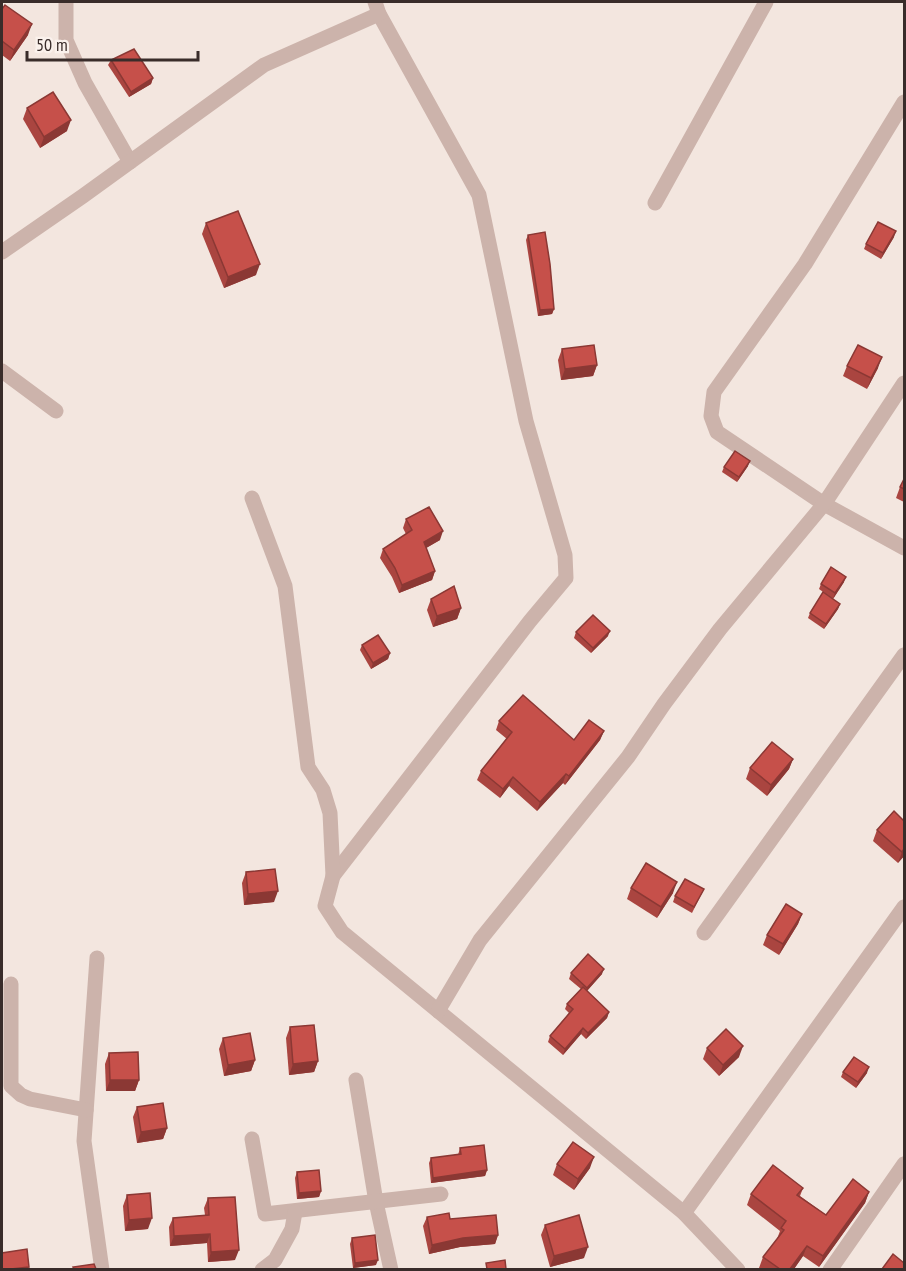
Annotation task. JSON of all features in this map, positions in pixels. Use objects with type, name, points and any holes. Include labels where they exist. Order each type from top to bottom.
[{"type":"street","points":[[66,2],[66,40],[85,83],[130,162]]},
{"type":"street","points":[[655,203],[766,2]]},
{"type":"street","points":[[2,252],[264,65],[377,8],[479,195],[526,421],[565,555],[566,578],[530,621],[333,876]]},
{"type":"street","points":[[904,102],[805,264],[714,392],[711,416],[717,432],[824,504],[904,548]]},
{"type":"street","points":[[2,371],[56,411]]},
{"type":"street","points":[[438,1011],[480,940],[628,757],[720,628],[824,504],[904,383]]},
{"type":"street","points":[[252,498],[285,586],[308,767],[323,790],[330,813],[333,876],[325,906],[342,932],[684,1213],[738,1269]]},
{"type":"street","points":[[704,933],[904,655]]},
{"type":"street","points":[[684,1213],[904,906]]},
{"type":"street","points":[[97,958],[84,1141],[102,1269]]},
{"type":"street","points":[[11,984],[10,1086],[30,1099],[86,1110]]},
{"type":"street","points":[[356,1080],[376,1202],[391,1269]]},
{"type":"street","points":[[252,1139],[265,1214],[441,1194]]},
{"type":"street","points":[[830,1269],[904,1164]]},
{"type":"street","points":[[262,1269],[275,1260],[292,1229],[295,1212]]},
{"type":"building","points":[[5,5],[32,24],[14,50],[2,41],[2,9]]},
{"type":"building","points":[[134,49],[153,78],[131,92],[111,60]]},
{"type":"building","points":[[53,92],[71,120],[44,137],[27,108]]},
{"type":"building","points":[[238,211],[260,264],[228,277],[206,223]]},
{"type":"building","points":[[878,222],[896,231],[883,253],[866,244]]},
{"type":"building","points":[[545,232],[554,309],[540,310],[528,235]]},
{"type":"building","points":[[594,345],[597,365],[565,369],[562,349]]},
{"type":"building","points":[[858,345],[882,357],[871,378],[847,366]]},
{"type":"building","points":[[735,451],[750,461],[739,477],[724,467]]},
{"type":"building","points":[[429,507],[443,531],[424,542],[435,571],[402,585],[383,549],[412,530],[406,519]]},
{"type":"building","points":[[831,567],[846,577],[835,593],[821,584]]},
{"type":"building","points":[[454,586],[461,608],[437,616],[431,599]]},
{"type":"building","points":[[823,592],[840,604],[826,624],[810,613]]},
{"type":"building","points":[[593,615],[610,631],[593,648],[576,632]]},
{"type":"building","points":[[378,635],[390,653],[373,663],[362,645]]},
{"type":"building","points":[[523,695],[574,740],[589,720],[604,731],[569,776],[566,774],[540,802],[513,777],[503,789],[481,771],[512,732],[499,721]]},
{"type":"building","points":[[772,742],[793,759],[771,785],[750,768]]},
{"type":"building","points":[[894,811],[904,821],[904,849],[902,852],[877,830]]},
{"type":"building","points":[[646,863],[677,882],[661,907],[631,888]]},
{"type":"building","points":[[275,869],[278,891],[248,894],[246,872]]},
{"type":"building","points":[[685,879],[704,889],[694,907],[675,896]]},
{"type":"building","points":[[786,904],[802,914],[783,944],[767,935]]},
{"type":"building","points":[[588,954],[604,969],[587,988],[571,973]]},
{"type":"building","points":[[583,987],[609,1012],[588,1033],[583,1028],[565,1049],[550,1036],[573,1009],[567,1004]]},
{"type":"building","points":[[314,1025],[318,1061],[293,1064],[290,1027]]},
{"type":"building","points":[[726,1029],[743,1046],[723,1065],[707,1048]]},
{"type":"building","points":[[250,1033],[255,1060],[228,1065],[223,1038]]},
{"type":"building","points":[[138,1052],[139,1080],[110,1080],[109,1053]]},
{"type":"building","points":[[854,1057],[869,1067],[858,1082],[843,1072]]},
{"type":"building","points":[[163,1103],[167,1128],[141,1132],[137,1107]]},
{"type":"building","points":[[573,1142],[594,1157],[578,1179],[557,1164]]},
{"type":"building","points":[[484,1145],[487,1170],[433,1178],[431,1158],[461,1154],[460,1148]]},
{"type":"building","points":[[773,1165],[803,1188],[797,1195],[826,1215],[853,1179],[869,1192],[823,1256],[807,1246],[790,1269],[780,1269],[763,1257],[784,1230],[781,1228],[786,1221],[751,1194]]},
{"type":"building","points":[[319,1170],[321,1191],[299,1193],[297,1172]]},
{"type":"building","points":[[150,1193],[152,1218],[129,1220],[127,1195]]},
{"type":"building","points":[[235,1197],[239,1250],[211,1252],[210,1234],[174,1236],[173,1218],[209,1215],[208,1198]]},
{"type":"building","points":[[449,1213],[450,1219],[496,1215],[498,1235],[463,1238],[432,1245],[427,1217]]},
{"type":"building","points":[[579,1215],[588,1247],[554,1256],[545,1225]]},
{"type":"building","points":[[375,1235],[378,1260],[355,1263],[352,1238]]},
{"type":"building","points":[[27,1249],[29,1267],[2,1269],[2,1253]]},
{"type":"building","points":[[893,1254],[904,1263],[904,1269],[882,1269]]},
{"type":"building","points":[[505,1260],[506,1269],[487,1269],[486,1263]]},
{"type":"building","points":[[94,1264],[96,1269],[74,1269],[73,1267]]}]
